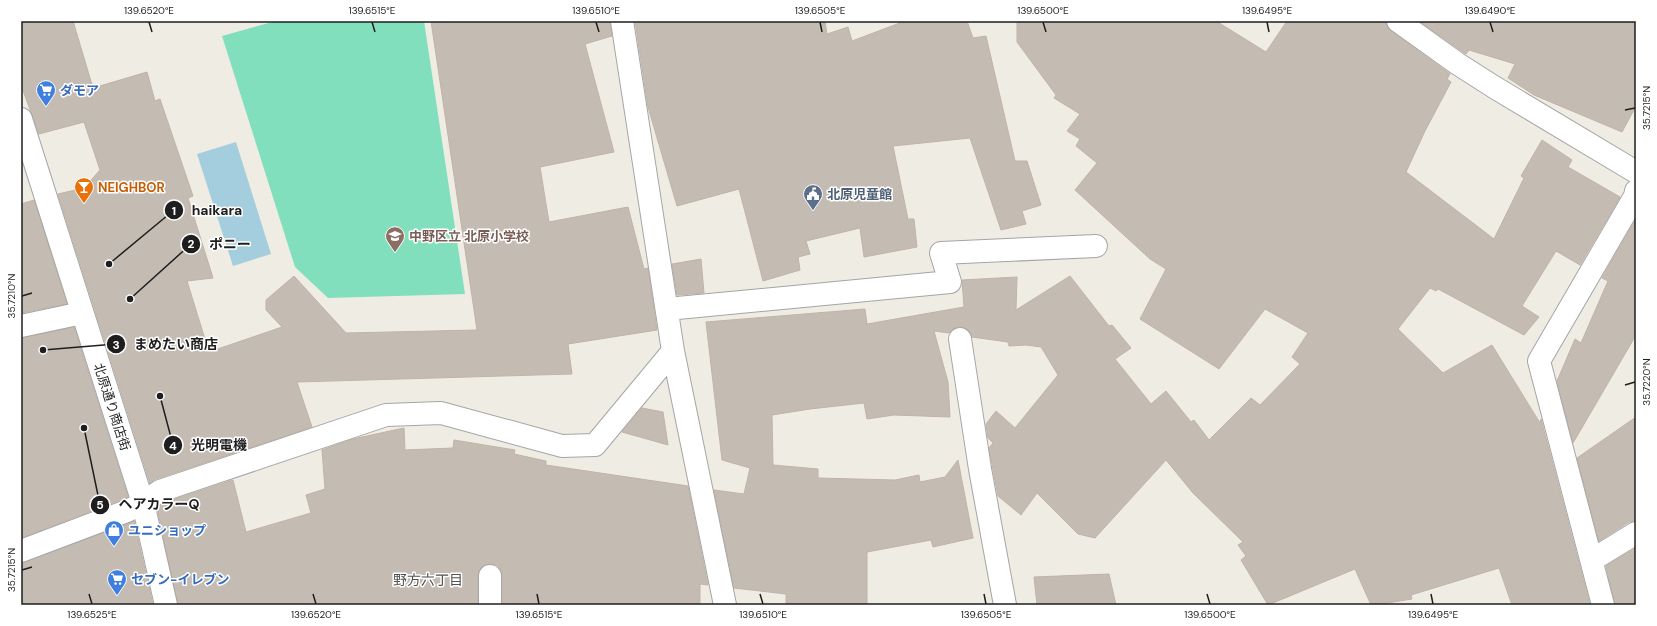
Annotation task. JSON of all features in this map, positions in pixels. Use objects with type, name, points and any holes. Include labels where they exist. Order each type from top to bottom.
[{"type":"street","points":[[622,21],[673,351],[725,605]]},
{"type":"street","points":[[1398,21],[1488,83],[1636,172]]},
{"type":"street","name":"北原通り商店街","points":[[21,119],[143,503],[166,605]]},
{"type":"street","points":[[1603,605],[1539,361],[1635,196],[1636,191]]},
{"type":"street","points":[[667,309],[950,282],[941,253],[1096,246]]},
{"type":"street","points":[[21,326],[82,313]]},
{"type":"street","points":[[960,339],[980,469],[1005,605]]},
{"type":"street","points":[[21,550],[127,512],[160,491],[386,415],[441,413],[562,446],[596,451],[673,351]]},
{"type":"street","points":[[1592,560],[1636,533]]},
{"type":"street","points":[[490,576],[490,605]]},
{"type":"green space","points":[[276,21],[424,21],[465,294],[328,298],[295,267],[222,36]]},
{"type":"water","points":[[236,142],[271,254],[233,266],[197,154]]},
{"type":"building","points":[[21,21],[73,21],[93,88],[147,72],[155,101],[160,99],[193,196],[188,198],[213,278],[187,281],[209,352],[282,327],[266,310],[266,300],[294,276],[346,333],[477,330],[431,21],[610,21],[612,36],[585,44],[614,152],[540,167],[549,222],[628,207],[644,269],[648,268],[657,330],[568,344],[572,374],[297,382],[312,427],[156,479],[150,483],[58,194],[84,188],[100,170],[84,122],[39,134],[21,85]]},
{"type":"building","points":[[635,21],[825,21],[827,34],[848,27],[852,41],[905,21],[967,21],[973,38],[986,36],[1015,161],[1027,161],[1041,205],[1022,211],[1026,224],[1001,230],[970,138],[893,146],[908,219],[914,219],[917,247],[864,257],[860,228],[806,241],[810,254],[798,257],[800,270],[763,281],[739,189],[677,206],[648,107]]},
{"type":"building","points":[[1017,21],[1216,21],[1266,52],[1287,21],[1386,21],[1387,26],[1391,31],[1450,74],[1447,79],[1451,82],[1425,131],[1406,172],[1494,239],[1524,178],[1521,176],[1542,140],[1572,160],[1568,167],[1620,197],[1580,265],[1556,251],[1522,306],[1539,317],[1524,335],[1438,289],[1436,291],[1430,288],[1398,329],[1443,373],[1492,345],[1540,423],[1541,419],[1590,605],[1512,605],[1499,568],[1411,595],[1412,599],[1374,605],[1371,605],[1355,569],[1268,605],[1241,560],[1246,556],[1238,545],[1243,542],[1193,493],[1166,460],[1095,538],[1078,534],[1037,493],[1021,515],[998,496],[989,448],[993,443],[988,438],[986,424],[996,411],[1015,428],[1058,375],[1041,347],[1026,345],[1009,346],[1008,342],[972,337],[969,331],[965,328],[958,327],[949,333],[934,331],[948,382],[950,417],[894,415],[867,419],[864,403],[772,415],[773,465],[818,469],[818,478],[895,480],[919,475],[920,482],[945,477],[958,460],[973,538],[933,547],[931,540],[867,552],[867,605],[786,605],[786,594],[734,588],[714,490],[744,494],[750,468],[722,460],[706,322],[865,309],[867,324],[964,307],[962,280],[1017,277],[1016,310],[1070,276],[1109,326],[1112,325],[1131,348],[1115,359],[1151,404],[1166,391],[1191,422],[1194,420],[1209,440],[1251,398],[1260,405],[1300,364],[1292,357],[1308,333],[1265,309],[1219,369],[1140,319],[1166,269],[1150,259],[1075,190],[1097,163],[1076,146],[1080,139],[1067,131],[1080,114],[1054,98],[1056,95],[1017,42]]},
{"type":"building","points":[[1419,21],[1636,21],[1636,106],[1622,132],[1534,95],[1508,78],[1515,64],[1469,50],[1466,54]]},
{"type":"building","points":[[34,200],[67,304],[21,313],[21,204]]},
{"type":"building","points":[[1636,219],[1636,335],[1573,443],[1557,381],[1575,339],[1581,343],[1608,281],[1602,278]]},
{"type":"building","points":[[701,259],[704,293],[677,295],[672,264]]},
{"type":"building","points":[[74,327],[128,497],[21,538],[21,338]]},
{"type":"building","points":[[642,408],[663,412],[668,445],[622,432]]},
{"type":"building","points":[[1636,417],[1636,521],[1629,522],[1599,541],[1577,458]]},
{"type":"building","points":[[404,428],[405,450],[453,448],[454,440],[515,450],[514,454],[546,461],[546,465],[688,486],[708,585],[700,584],[700,605],[502,605],[501,570],[497,565],[490,564],[484,565],[479,570],[478,605],[178,605],[157,508],[166,502],[233,480],[246,532],[311,513],[306,495],[325,489],[322,450],[353,439]]},
{"type":"building","points":[[134,521],[153,605],[21,605],[21,563]]},
{"type":"building","points":[[1636,548],[1636,605],[1615,605],[1606,566]]},
{"type":"building","points":[[1109,574],[1116,605],[1037,605],[1034,577]]},
{"type":"place","name":"ダモア","points":[[46,107]]},
{"type":"place","name":"NEIGHBOR","points":[[84,204]]},
{"type":"place","name":"北原児童館","points":[[813,211]]},
{"type":"place","name":"中野区立 北原小学校","points":[[395,253]]},
{"type":"place","name":"haikara","points":[[109,264]]},
{"type":"place","name":"ポニー","points":[[130,299]]},
{"type":"place","name":"まめたい商店","points":[[43,350]]},
{"type":"place","name":"光明電機","points":[[160,396]]},
{"type":"place","name":"ヘアカラーQ","points":[[84,428]]},
{"type":"place","name":"ユニショップ","points":[[114,547]]},
{"type":"place","name":"セブン-イレブン","points":[[117,596]]},
{"type":"district","name":"野方六丁目","points":[[428,580]]}]
